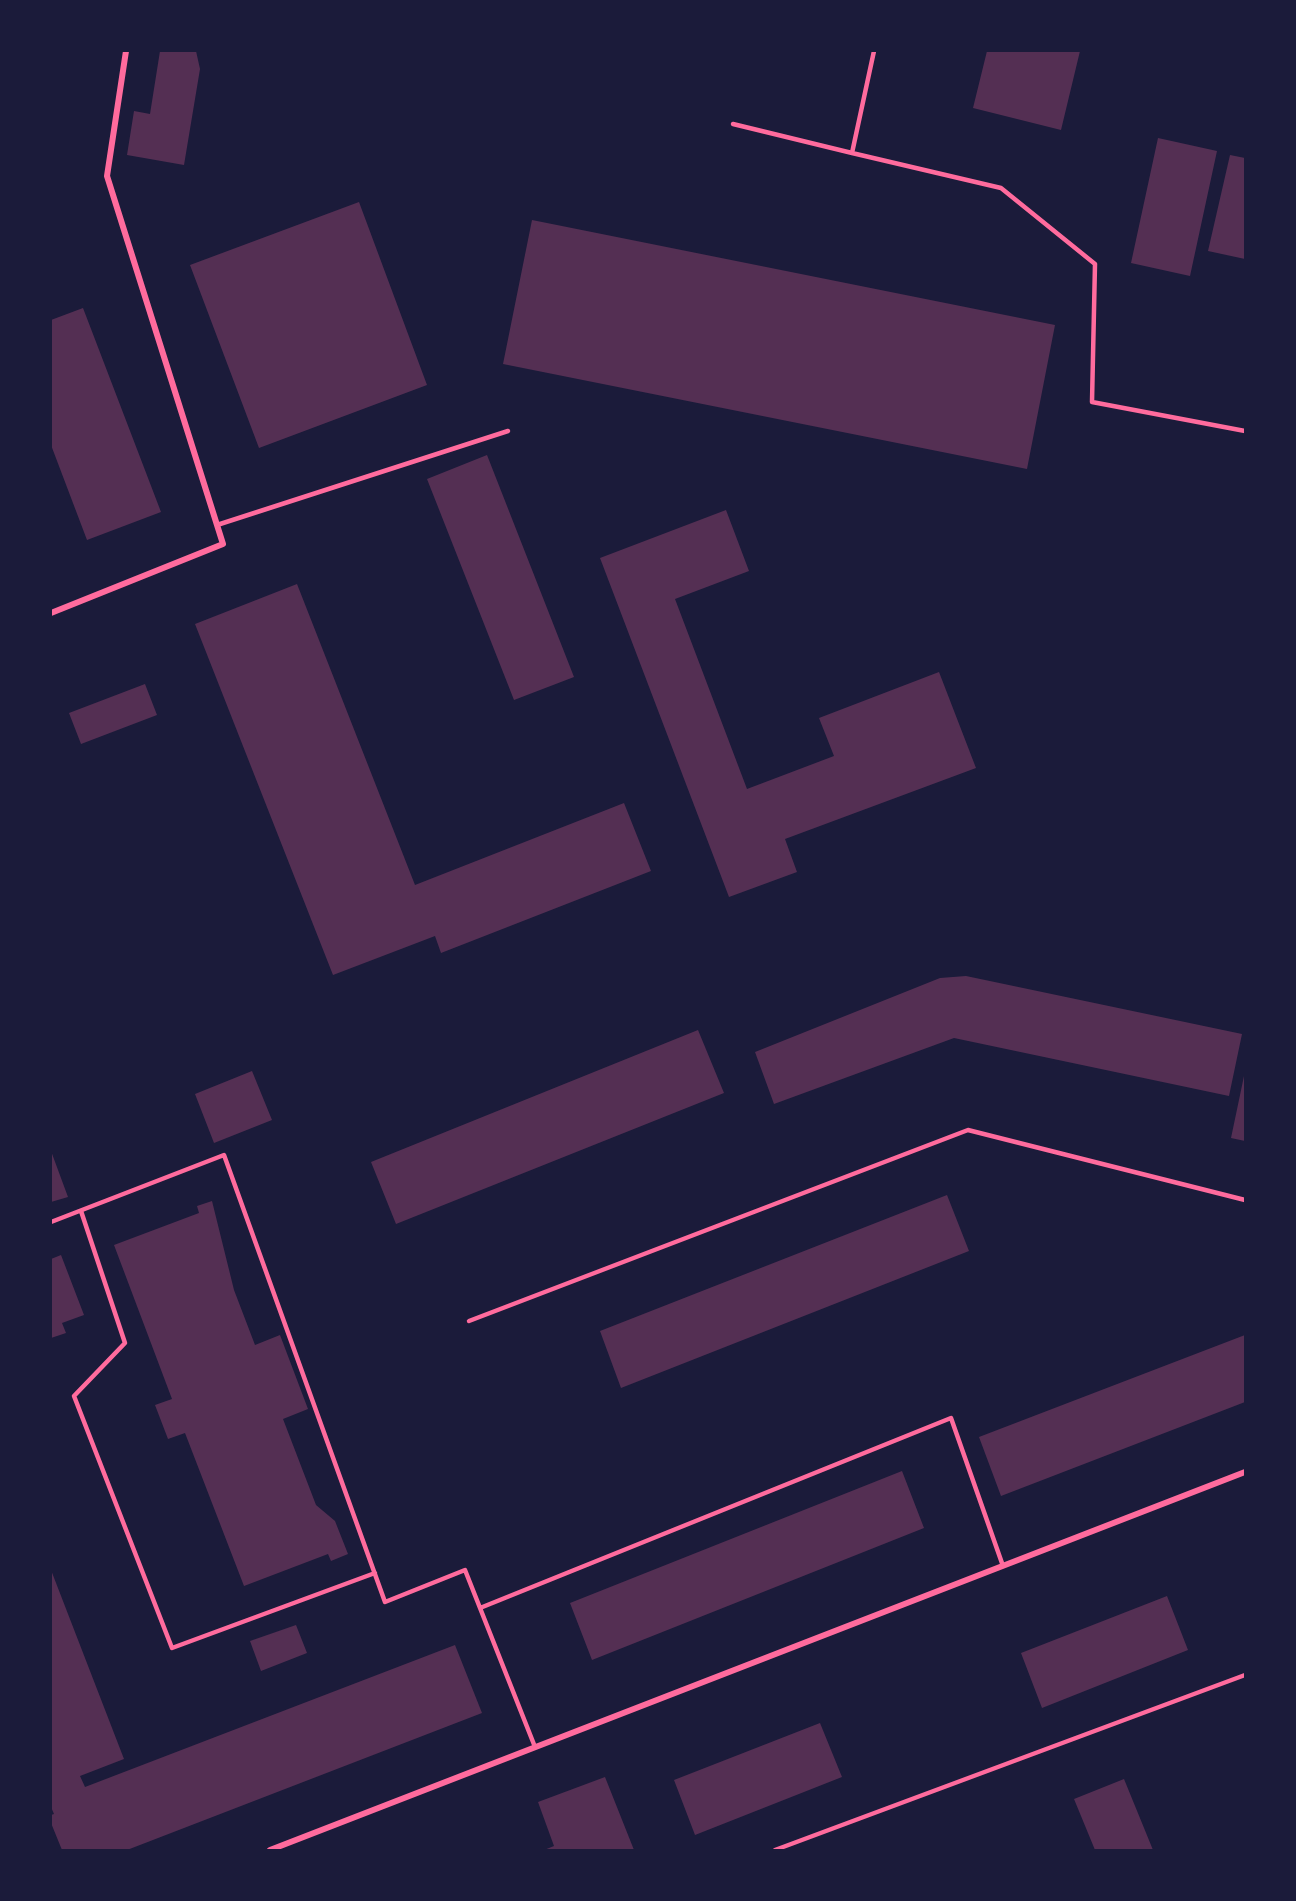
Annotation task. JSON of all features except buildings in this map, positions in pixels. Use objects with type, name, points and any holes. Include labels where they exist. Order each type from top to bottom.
[{"type":"street","points":[[51,613],[224,544],[107,176],[126,51]]},
{"type":"street","points":[[270,1850],[1245,1472]]},
{"type":"lane","points":[[852,153],[874,51]]},
{"type":"lane","points":[[733,124],[1001,188],[1095,264],[1092,402],[1245,431]]},
{"type":"lane","points":[[217,525],[508,431]]},
{"type":"lane","points":[[469,1322],[968,1130],[1245,1200]]},
{"type":"lane","points":[[51,1222],[224,1155],[386,1602],[465,1570],[535,1747]]},
{"type":"lane","points":[[81,1211],[125,1343],[74,1396],[172,1648],[375,1573]]},
{"type":"lane","points":[[480,1608],[951,1418],[1004,1566]]},
{"type":"lane","points":[[775,1850],[1245,1675]]}]
